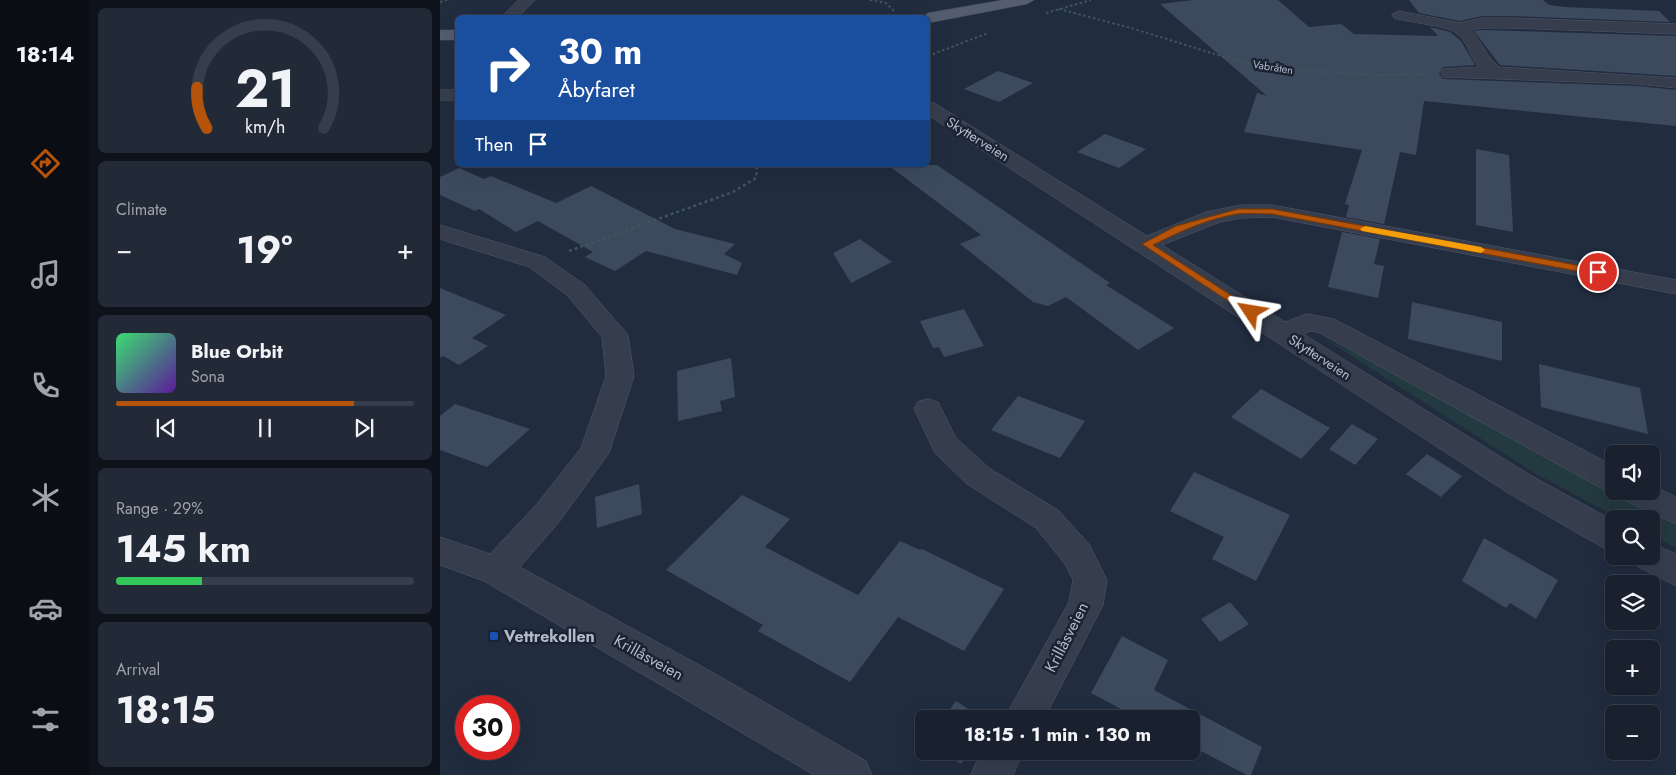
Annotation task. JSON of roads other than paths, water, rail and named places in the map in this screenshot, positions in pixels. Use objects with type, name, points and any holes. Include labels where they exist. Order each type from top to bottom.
[{"type":"main road","points":[[930,18],[1028,0]]},
{"type":"main road","points":[[440,35],[455,35]]},
{"type":"street","points":[[511,15],[528,0]]},
{"type":"street","points":[[1399,15],[1460,28],[1482,23],[1512,23],[1676,29]]},
{"type":"street","points":[[1460,28],[1472,41],[1480,59],[1494,72]]},
{"type":"street","points":[[1449,73],[1494,72],[1638,79],[1676,83]]},
{"type":"street","points":[[440,95],[455,95]]},
{"type":"street","name":"Skytterveien","points":[[930,109],[1146,244],[1519,484],[1605,532]]},
{"type":"street","points":[[1146,244],[1179,228],[1210,218],[1238,212],[1272,212],[1676,287]]},
{"type":"street","points":[[440,232],[538,262],[576,290],[615,335],[620,376],[594,453],[548,513],[496,571]]},
{"type":"street","points":[[1282,332],[1308,322],[1325,326],[1605,475]]},
{"type":"street","name":"Krillåsveien","points":[[928,409],[945,445],[978,476],[1047,519],[1077,554],[1090,580],[1086,605],[1027,710]]},
{"type":"street","points":[[1653,500],[1676,511]]},
{"type":"street","name":"Krillåsveien","points":[[440,552],[496,571],[706,689],[852,775]]},
{"type":"street","points":[[1660,562],[1676,571]]},
{"type":"street","points":[[991,775],[999,760]]},
{"type":"place","name":"Vettrekollen","points":[[494,636]]}]
